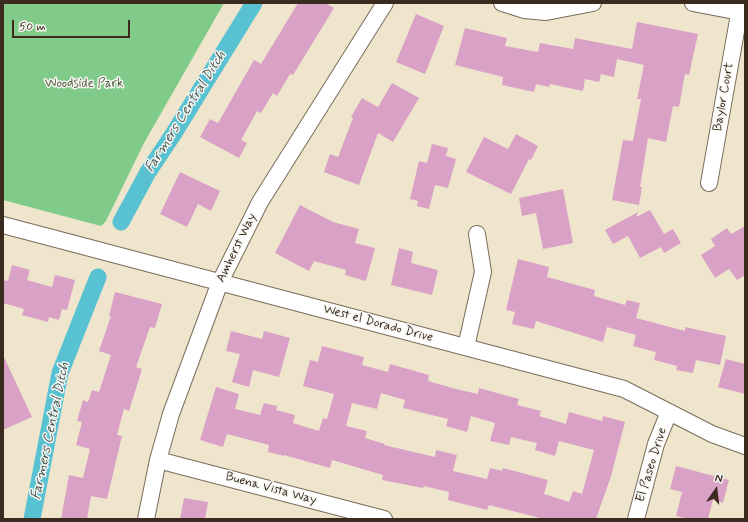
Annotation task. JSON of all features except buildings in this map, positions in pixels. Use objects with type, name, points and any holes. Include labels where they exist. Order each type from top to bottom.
[{"type":"street","name":"Amherst Way","points":[[146,519],[158,460],[171,414],[220,282],[260,202],[385,3]]},
{"type":"street","points":[[502,3],[524,10],[546,12],[593,3]]},
{"type":"street","points":[[693,3],[741,9]]},
{"type":"street","name":"Baylor Court","points":[[709,183],[741,9]]},
{"type":"street","name":"West el Dorado Drive","points":[[3,225],[624,389],[712,434],[745,446]]},
{"type":"street","points":[[466,347],[484,272],[477,234]]},
{"type":"street","name":"El Paseo Drive","points":[[636,519],[656,444],[669,412]]},
{"type":"street","name":"Buena Vista Way","points":[[158,460],[384,519]]},
{"type":"green space","name":"Woodside Park","points":[[3,3],[224,3],[144,143],[106,221],[101,226],[3,200]]},
{"type":"waterway","name":"Farmers Central Ditch","points":[[121,222],[148,172],[174,133],[254,3]]},
{"type":"waterway","name":"Farmers Central Ditch","points":[[32,519],[60,373],[98,277]]}]
